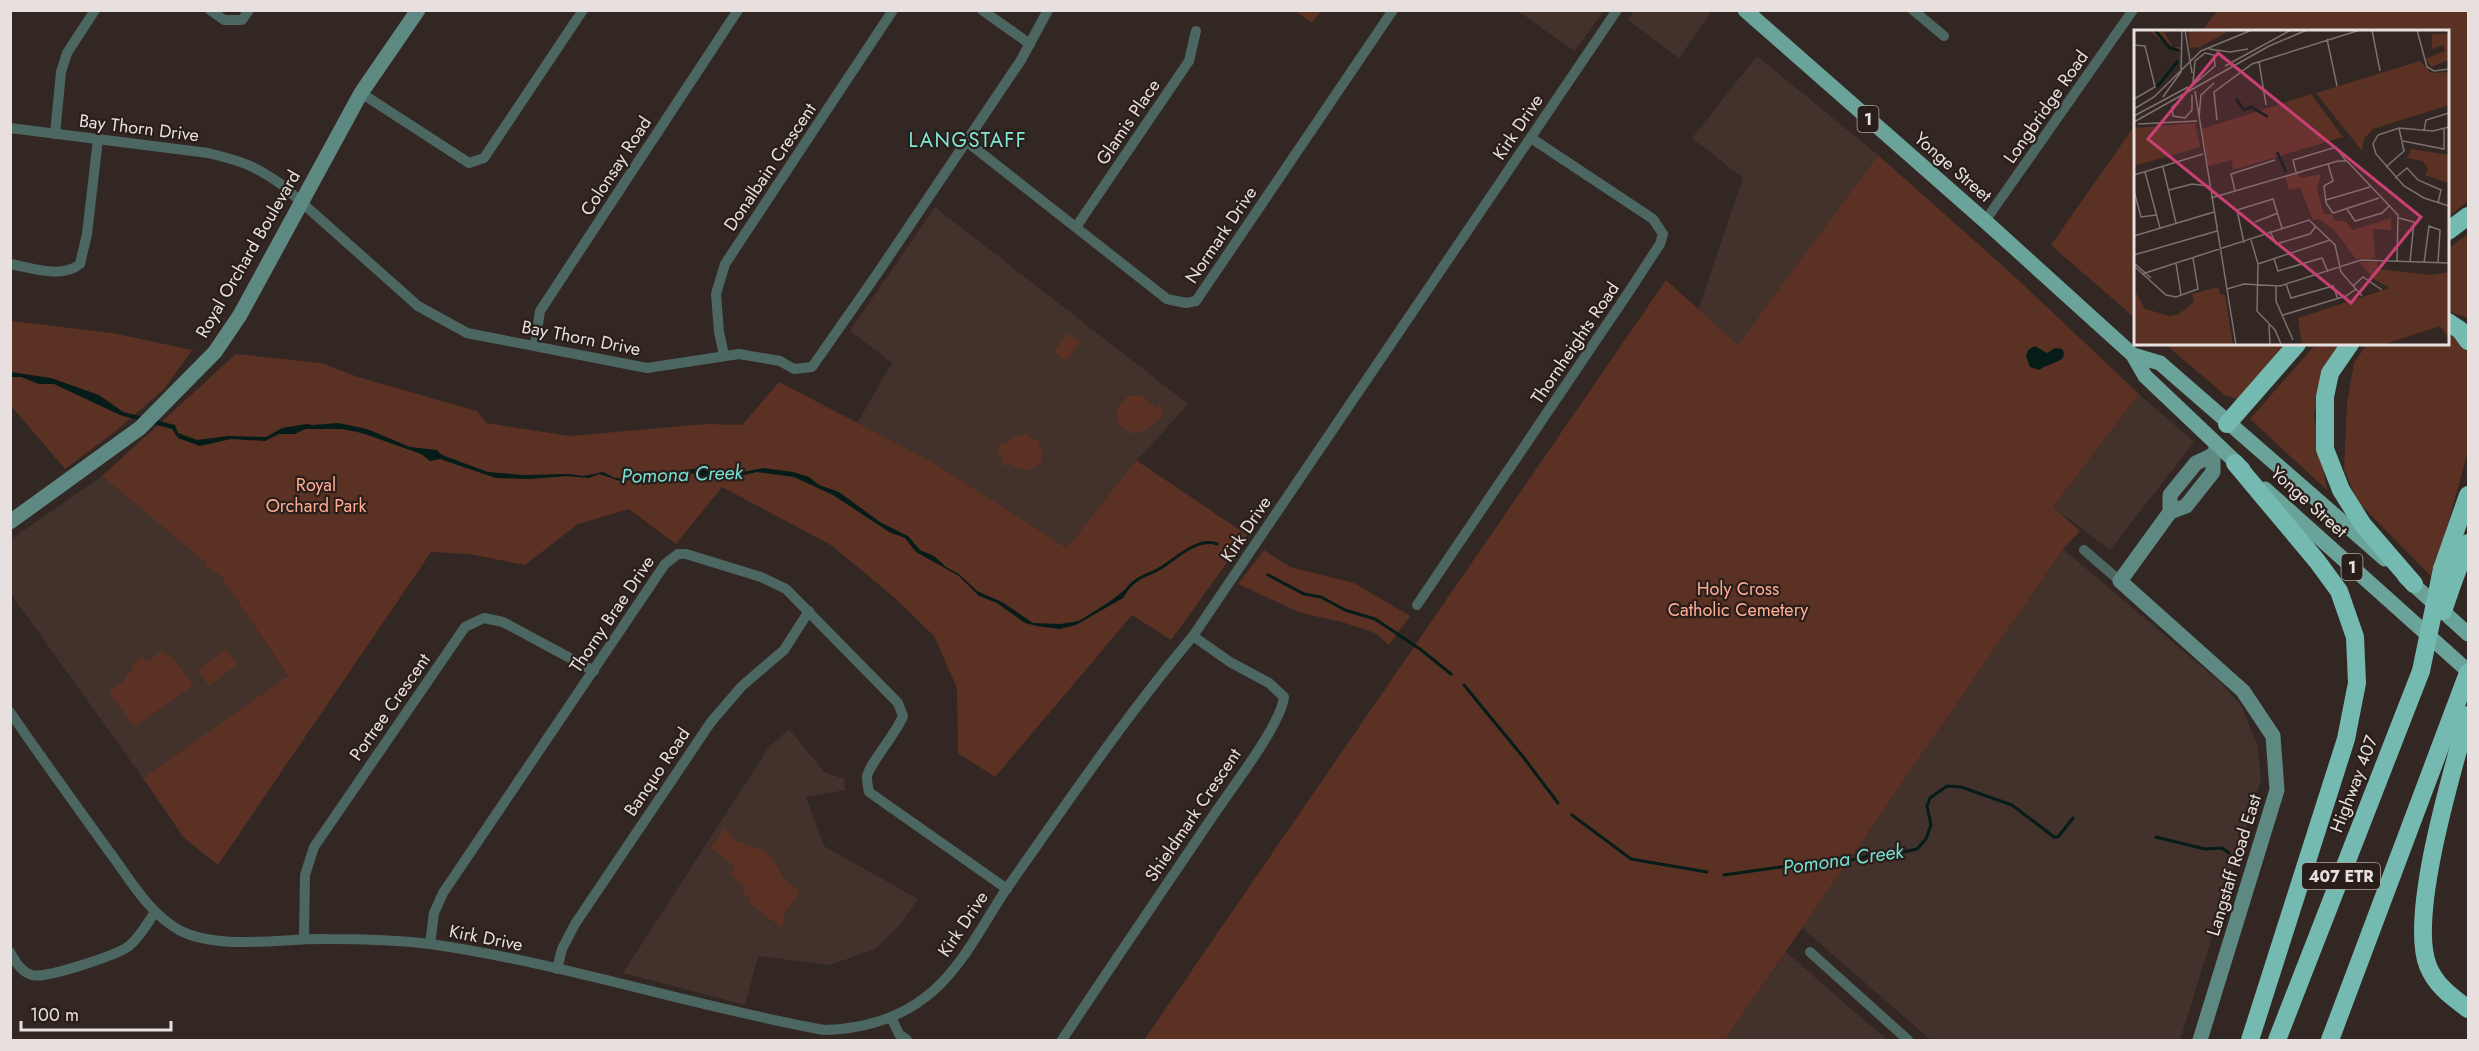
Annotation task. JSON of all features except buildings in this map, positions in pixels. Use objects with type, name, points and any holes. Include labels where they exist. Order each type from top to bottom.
[{"type":"highway","points":[[2449,230],[2469,216]]},
{"type":"highway","points":[[2449,323],[2460,330],[2469,341]]},
{"type":"highway","points":[[2227,424],[2296,345]]},
{"type":"highway","points":[[2349,345],[2331,373],[2326,389],[2325,449],[2341,490],[2358,518],[2414,584]]},
{"type":"highway","points":[[2235,463],[2317,561],[2339,591],[2355,637],[2356,672],[2346,739],[2250,1041]]},
{"type":"highway","points":[[2448,575],[2469,495]]},
{"type":"highway","name":"Highway 407","points":[[2277,1041],[2421,671],[2448,575],[2469,543]]},
{"type":"highway","name":"407 ETR","points":[[2330,1041],[2469,672]]},
{"type":"highway","points":[[2469,715],[2433,855],[2422,938],[2428,966],[2444,991],[2469,1009]]},
{"type":"main road","name":"Yonge Street","points":[[1751,12],[2133,355],[2145,376],[2215,451],[2235,463],[2469,672]]},
{"type":"main road","name":"Yonge Street","points":[[2133,355],[2160,363],[2469,634]]},
{"type":"main road","points":[[2215,451],[2227,424]]},
{"type":"street","points":[[55,134],[62,72],[67,53],[94,10]]},
{"type":"street","points":[[210,10],[224,20],[242,20],[249,10]]},
{"type":"street","name":"Royal Orchard Boulevard","points":[[10,522],[140,428],[209,359],[240,315],[362,93],[418,10]]},
{"type":"street","points":[[362,93],[469,164],[484,158],[583,10]]},
{"type":"street","name":"Colonsay Road","points":[[535,345],[540,311],[738,10]]},
{"type":"street","name":"Donalbain Crescent","points":[[724,355],[719,332],[716,294],[725,264],[893,10]]},
{"type":"street","points":[[982,10],[1030,44]]},
{"type":"street","name":"Bay Thorn Drive","points":[[10,128],[237,159],[259,168],[418,306],[432,316],[466,333],[647,368],[739,354],[780,361],[794,369],[812,367],[966,141],[1030,44],[1048,10]]},
{"type":"street","name":"Normark Drive","points":[[966,141],[1167,299],[1186,303],[1196,301],[1393,10]]},
{"type":"street","name":"Kirk Drive","points":[[10,712],[63,789],[155,912],[180,930],[210,939],[244,941],[304,938],[371,939],[430,944],[557,969],[824,1030],[861,1027],[891,1017],[920,1001],[951,972],[1147,691],[1193,636],[1617,10]]},
{"type":"street","points":[[1913,10],[1944,36]]},
{"type":"street","name":"Longbridge Road","points":[[1985,221],[2133,10]]},
{"type":"street","name":"Glamis Place","points":[[1076,227],[1189,62],[1196,31]]},
{"type":"street","name":"Thornheights Road","points":[[1417,605],[1622,303],[1664,234],[1653,219],[1531,138]]},
{"type":"street","points":[[10,264],[60,272],[69,271],[80,264],[87,234],[98,139]]},
{"type":"street","points":[[2120,581],[2170,512],[2170,495],[2196,463],[2215,451]]},
{"type":"street","name":"Langstaff Road East","points":[[2084,550],[2243,691],[2273,736],[2277,790],[2200,1041]]},
{"type":"street","name":"Thorny Brae Drive","points":[[430,944],[434,913],[442,893],[665,564],[678,554],[686,554],[761,577],[786,590],[898,702],[903,710],[900,724],[868,771],[869,792],[1007,889]]},
{"type":"street","name":"Banquo Road","points":[[557,969],[562,949],[575,924],[711,722],[742,686],[784,650],[809,612]]},
{"type":"street","name":"Portree Crescent","points":[[304,938],[305,874],[314,847],[465,627],[484,618],[503,622],[594,671]]},
{"type":"street","name":"Shieldmark Crescent","points":[[1062,1041],[1231,790],[1276,721],[1283,706],[1284,697],[1269,683],[1230,662],[1193,636]]},
{"type":"street","points":[[10,952],[19,967],[29,974],[46,976],[122,951],[138,937],[155,912]]},
{"type":"street","points":[[1810,952],[1908,1041]]},
{"type":"street","points":[[891,1017],[899,1034],[907,1041]]},
{"type":"shaded area","points":[[1518,11],[1604,11],[1574,51]]},
{"type":"shaded area","points":[[1634,11],[1707,11],[1710,14],[1679,58],[1628,20]]},
{"type":"shaded area","points":[[1757,56],[1878,155],[1738,346],[1698,310],[1743,178],[1692,138]]},
{"type":"shaded area","points":[[935,207],[1188,404],[1136,460],[1067,548],[934,463],[857,423],[892,363],[850,331]]},
{"type":"shaded area","points":[[2139,394],[2194,442],[2110,550],[2053,507]]},
{"type":"shaded area","points":[[102,476],[219,573],[288,677],[143,778],[11,594],[10,540]]},
{"type":"shaded area","points":[[2063,549],[2221,683],[2242,707],[2258,747],[2261,779],[2180,1040],[1931,1040],[1802,928]]},
{"type":"shaded area","points":[[789,729],[824,772],[844,779],[845,790],[806,797],[824,846],[918,899],[899,926],[875,949],[830,965],[758,956],[745,1005],[623,973],[769,747]]},
{"type":"shaded area","points":[[1786,952],[1887,1040],[1725,1040]]},
{"type":"green space","points":[[1295,11],[1321,11],[1312,23]]},
{"type":"green space","points":[[2217,11],[2468,11],[2468,201],[2449,216],[2449,30],[2203,30]]},
{"type":"green space","points":[[2134,126],[2134,317],[2051,245]]},
{"type":"green space","name":"Holy Cross Catholic Cemetery","points":[[1878,155],[2014,276],[2139,394],[2053,507],[2080,531],[2063,549],[1725,1040],[1144,1040],[1666,280],[1738,345]]},
{"type":"green space","points":[[2468,234],[2468,318],[2449,311],[2449,248]]},
{"type":"green space","points":[[11,321],[112,333],[192,350],[164,389],[117,430],[65,469],[11,408]]},
{"type":"green space","points":[[2449,332],[2454,334],[2468,353],[2468,451],[2433,578],[2357,501],[2344,469],[2347,403],[2354,363],[2366,345],[2449,345]]},
{"type":"green space","points":[[1067,333],[1080,342],[1066,361],[1054,352]]},
{"type":"green space","points":[[2166,345],[2288,345],[2237,399],[2225,395]]},
{"type":"green space","points":[[2315,345],[2340,345],[2327,362],[2314,415],[2327,490],[2250,419]]},
{"type":"green space","name":"Royal Orchard Park","points":[[236,354],[321,363],[358,377],[477,411],[486,423],[570,436],[706,424],[742,425],[779,382],[934,463],[1067,548],[1136,460],[1247,535],[1171,640],[1132,615],[995,777],[958,753],[957,688],[934,636],[895,598],[831,545],[722,487],[676,544],[629,509],[578,524],[525,565],[469,554],[431,552],[218,865],[184,838],[143,778],[288,676],[220,575],[205,566],[205,562],[102,476]]},
{"type":"green space","points":[[1128,396],[1143,396],[1155,408],[1160,403],[1162,417],[1148,429],[1132,434],[1119,425],[1116,409]]},
{"type":"green space","points":[[1026,434],[1038,441],[1042,453],[1041,462],[1026,470],[1010,464],[1005,467],[997,449],[1004,442],[1007,444],[1015,436]]},
{"type":"green space","points":[[1264,550],[1290,567],[1354,583],[1410,616],[1389,645],[1375,633],[1342,622],[1301,613],[1238,584]]},
{"type":"green space","points":[[226,649],[237,665],[209,686],[198,670]]},
{"type":"green space","points":[[162,651],[166,655],[169,653],[193,685],[135,727],[109,692],[134,670],[131,665],[142,657],[147,662]]},
{"type":"green space","points":[[725,827],[735,841],[764,850],[772,857],[784,879],[800,892],[784,913],[782,928],[749,903],[750,899],[742,893],[745,887],[730,875],[735,867],[711,848]]},
{"type":"water","points":[[2035,346],[2047,353],[2055,348],[2062,349],[2063,358],[2039,370],[2030,367],[2026,356],[2028,350]]},
{"type":"water","points":[[11,372],[51,378],[99,395],[123,412],[175,425],[178,433],[197,440],[229,436],[266,437],[282,428],[338,423],[367,429],[410,447],[437,450],[442,455],[488,472],[584,476],[603,472],[615,478],[628,479],[646,471],[669,473],[699,468],[743,472],[763,468],[793,472],[839,492],[880,522],[908,536],[920,550],[934,556],[946,567],[959,574],[977,591],[1002,602],[1033,623],[1060,624],[1079,621],[1128,587],[1129,589],[1123,598],[1076,625],[1059,629],[1037,626],[1025,623],[997,603],[979,596],[959,576],[916,552],[905,538],[889,532],[833,495],[794,477],[757,472],[744,475],[700,476],[692,473],[678,476],[650,475],[644,478],[643,486],[639,479],[620,481],[599,474],[589,478],[568,476],[530,479],[496,478],[440,459],[430,461],[421,454],[362,433],[342,429],[305,429],[295,434],[279,434],[265,441],[231,439],[200,446],[178,438],[172,429],[120,415],[54,384],[39,384],[21,377],[11,377]]},
{"type":"waterway","name":"Pomona Creek","points":[[1128,588],[1140,578],[1161,568],[1195,546],[1202,543],[1217,544]]},
{"type":"waterway","name":"Pomona Creek","points":[[1268,575],[1304,594],[1321,597],[1345,610],[1375,619],[1420,649],[1451,674]]},
{"type":"waterway","name":"Pomona Creek","points":[[1464,685],[1558,803]]},
{"type":"waterway","name":"Pomona Creek","points":[[1724,875],[1809,863],[1859,859],[1875,853],[1899,853],[1917,849],[1926,839],[1931,825],[1927,806],[1930,798],[1947,786],[1961,787],[2012,805],[2054,837],[2058,837],[2073,818]]},
{"type":"waterway","name":"Pomona Creek","points":[[1572,815],[1631,859],[1707,872]]},
{"type":"waterway","name":"Pomona Creek","points":[[2156,837],[2205,849],[2222,848],[2229,853]]},
{"type":"district","name":"LANGSTAFF","points":[[968,140]]}]
